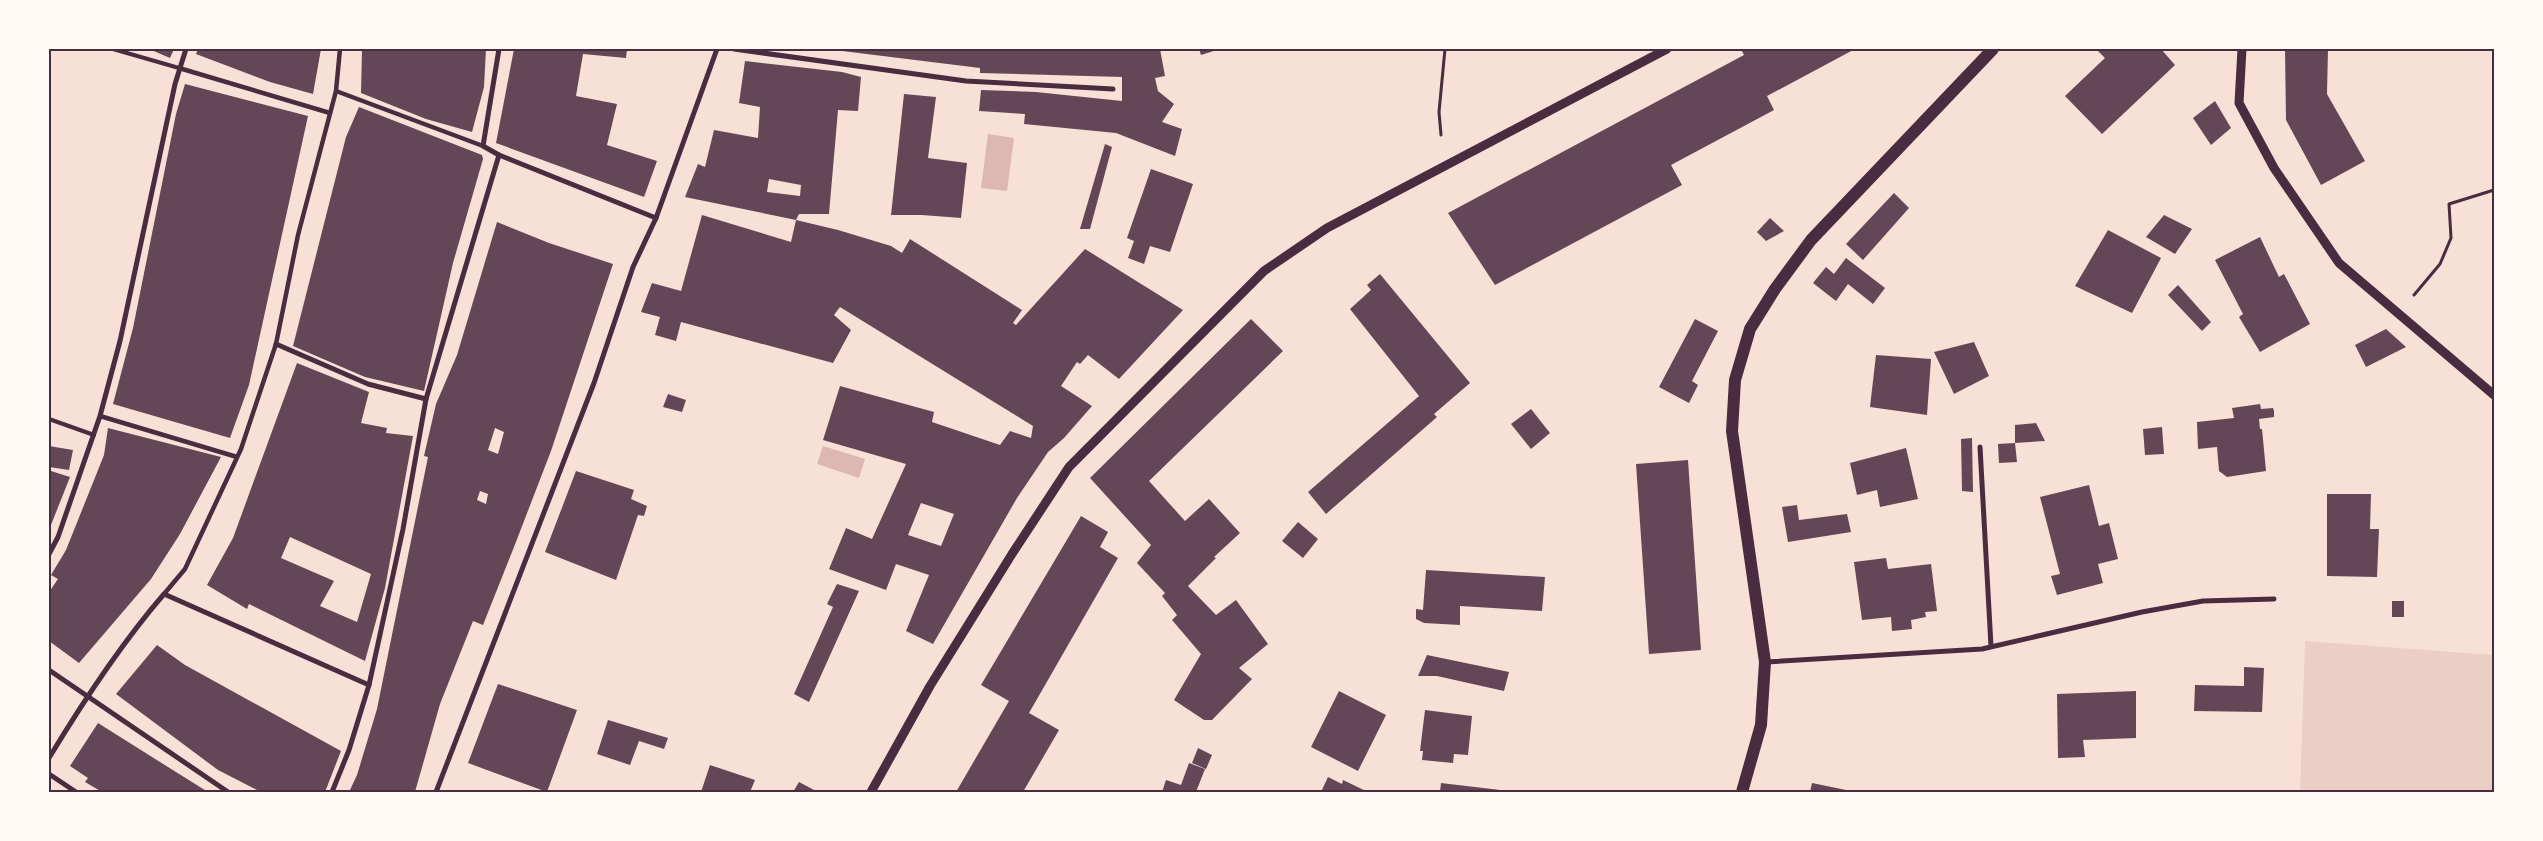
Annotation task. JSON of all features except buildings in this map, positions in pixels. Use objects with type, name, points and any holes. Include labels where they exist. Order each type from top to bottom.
[{"type":"main road","points":[[1742,792],[1761,725],[1765,662],[1732,431],[1735,380],[1750,329],[1775,289],[1811,240],[1993,49]]},
{"type":"street","points":[[49,554],[58,537],[100,416],[120,341],[148,201],[179,68],[186,49]]},
{"type":"street","points":[[49,758],[87,695],[134,629],[185,569],[237,457],[276,344],[298,235],[336,91],[340,49]]},
{"type":"street","points":[[483,146],[499,49]]},
{"type":"street","points":[[436,792],[594,383],[633,266],[656,218],[717,49]]},
{"type":"street","points":[[734,49],[966,81],[1113,89]]},
{"type":"street","points":[[871,792],[930,686],[1012,554],[1069,467],[1264,271],[1327,228],[1667,49]]},
{"type":"street","points":[[2242,49],[2239,102],[2274,168],[2339,263],[2494,395]]},
{"type":"street","points":[[179,68],[330,112]]},
{"type":"street","points":[[336,91],[483,146],[499,155],[656,218]]},
{"type":"street","points":[[332,792],[349,750],[369,685],[403,529],[426,399],[499,155]]},
{"type":"street","points":[[276,344],[368,384],[426,399]]},
{"type":"street","points":[[100,416],[237,457]]},
{"type":"street","points":[[1980,447],[1990,646]]},
{"type":"street","points":[[164,594],[369,685]]},
{"type":"street","points":[[1765,662],[1990,646],[2142,612],[2204,601],[2274,599]]},
{"type":"street","points":[[49,670],[228,792]]},
{"type":"street","points":[[49,774],[76,792]]},
{"type":"lane","points":[[113,49],[179,68]]},
{"type":"lane","points":[[49,419],[94,435]]},
{"type":"path","points":[[1441,135],[1439,112],[1445,49]]},
{"type":"path","points":[[2397,314],[2440,264],[2451,238],[2449,204],[2494,190]]},
{"type":"shaded area","points":[[988,134],[1014,138],[1007,191],[981,188]]},
{"type":"shaded area","points":[[823,446],[865,459],[859,478],[817,464]]},
{"type":"shaded area","points":[[2305,641],[2494,655],[2494,792],[2300,792]]}]
